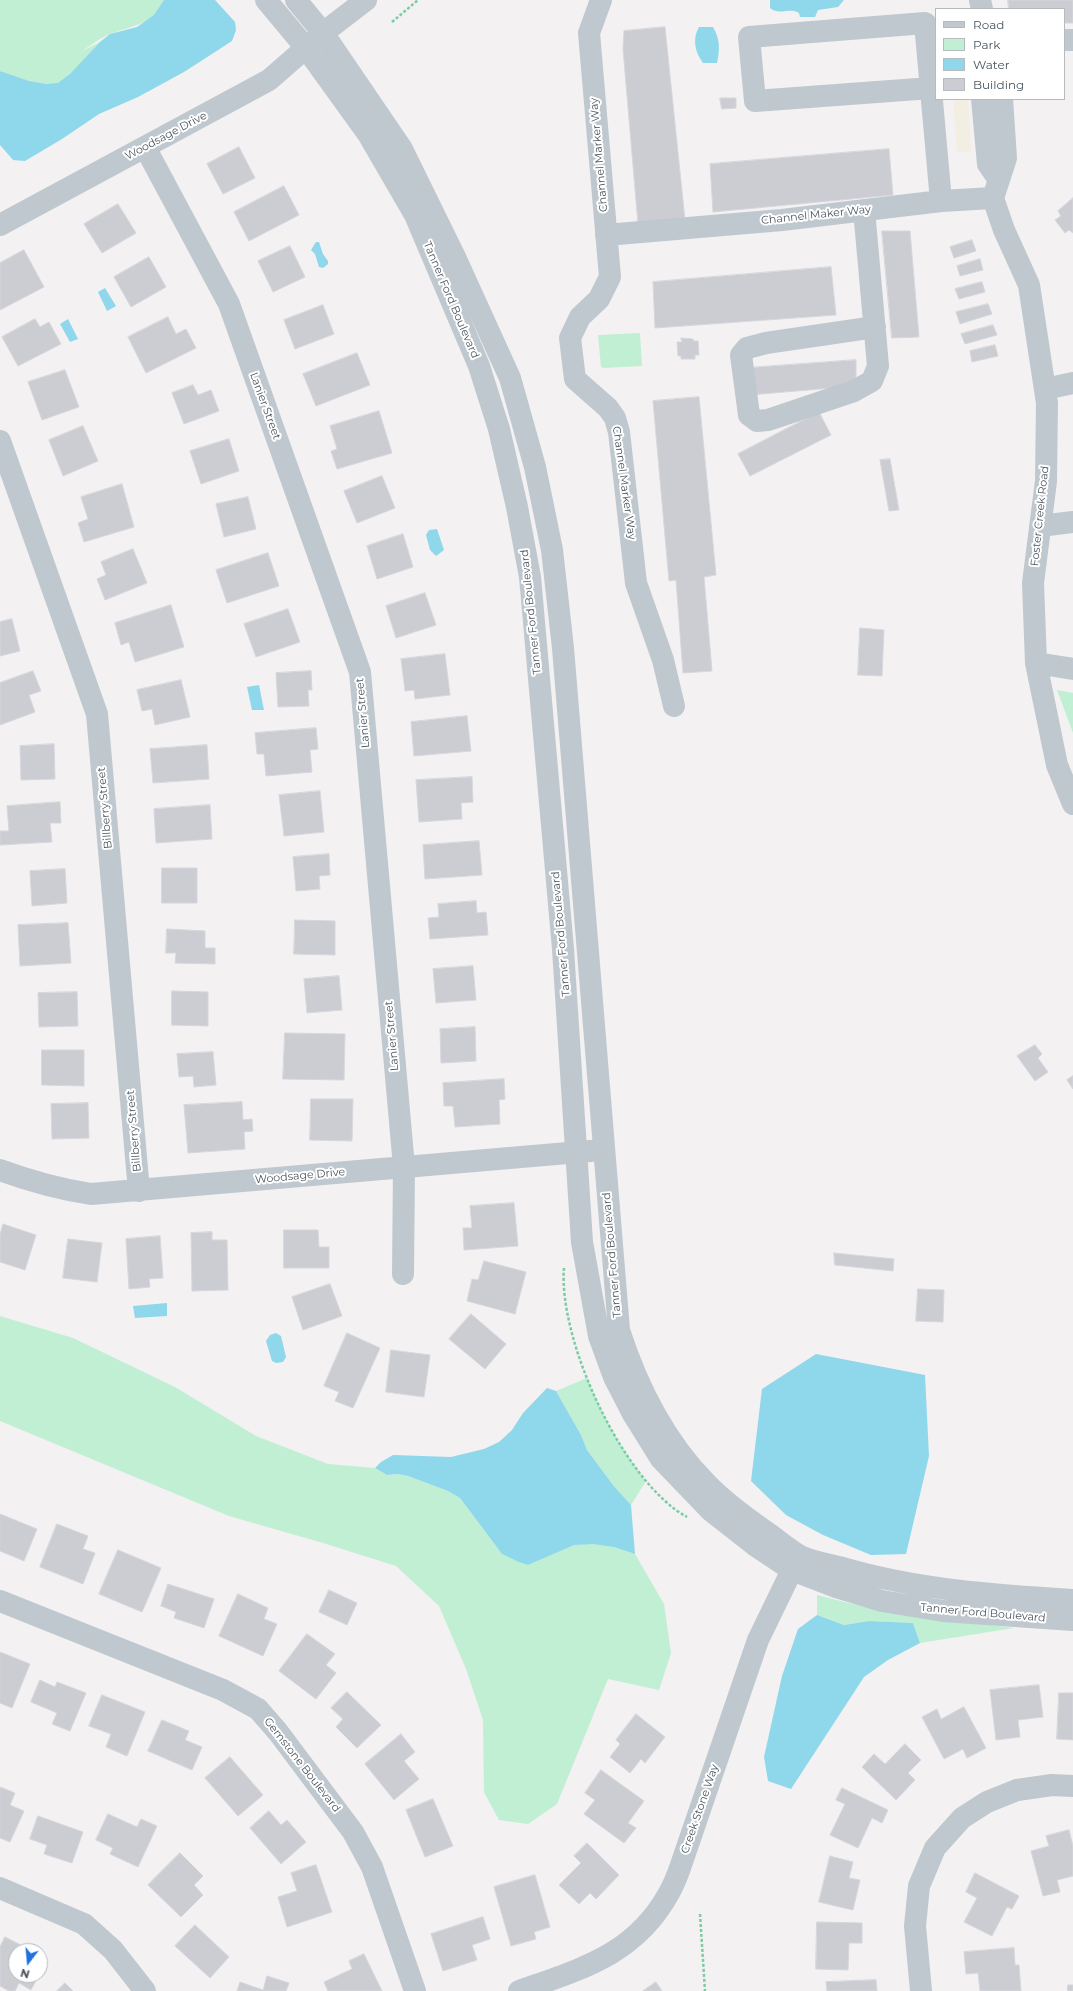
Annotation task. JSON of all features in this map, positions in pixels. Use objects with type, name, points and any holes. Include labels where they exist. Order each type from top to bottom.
[{"type":"street","name":"Tanner Ford Boulevard","points":[[266,0],[306,48],[368,134],[415,215],[479,366],[499,429],[517,507],[530,577],[563,949],[582,1242],[599,1336],[620,1389],[633,1414],[661,1459],[710,1510],[756,1546],[797,1564],[836,1587],[882,1601],[942,1611],[1073,1620]]},
{"type":"street","name":"Tanner Ford Boulevard","points":[[296,0],[323,33],[402,150],[510,378],[536,467],[552,550],[563,648],[618,1330],[630,1366],[652,1411],[680,1453],[706,1484],[797,1564],[862,1574],[915,1585],[983,1594],[1073,1600]]},
{"type":"street","name":"Woodsage Drive","points":[[0,225],[269,80],[323,33],[366,0]]},
{"type":"street","name":"Channel Marker Way","points":[[601,0],[589,33],[610,277],[599,299],[580,317],[570,338],[571,357],[575,379],[608,408],[615,418],[619,432],[636,583],[664,660],[674,706]]},
{"type":"street","points":[[931,88],[755,101],[749,37],[925,23],[931,88],[941,201]]},
{"type":"street","points":[[982,100],[988,164],[996,189]]},
{"type":"street","points":[[996,189],[1006,158],[1002,100]]},
{"type":"street","name":"Lanier Street","points":[[144,147],[229,304],[360,672],[404,1167],[403,1274]]},
{"type":"street","name":"Channel Maker Way","points":[[606,235],[782,220],[941,201],[996,189]]},
{"type":"street","name":"Foster Creek Road","points":[[996,189],[1004,230],[1029,285],[1047,403],[1046,481],[1033,583],[1036,663],[1057,765],[1073,804]]},
{"type":"street","points":[[864,210],[875,327],[878,366],[872,381],[854,391],[768,420],[757,421],[749,415],[741,355],[747,348],[766,343],[875,327]]},
{"type":"street","points":[[1045,389],[1073,384]]},
{"type":"street","name":"Billberry Street","points":[[0,441],[97,714],[139,1191]]},
{"type":"street","points":[[1040,526],[1073,522]]},
{"type":"street","points":[[1036,663],[1073,669]]},
{"type":"street","name":"Woodsage Drive","points":[[0,1170],[28,1181],[62,1190],[91,1194],[604,1150]]},
{"type":"street","name":"Creek Stone Way","points":[[519,1991],[590,1965],[614,1953],[639,1933],[670,1893],[758,1640],[797,1564]]},
{"type":"street","name":"Gemstone Boulevard","points":[[0,1601],[223,1690],[258,1709],[278,1732],[353,1832],[372,1867],[415,1991]]},
{"type":"street","points":[[921,1991],[915,1926],[919,1886],[935,1848],[962,1818],[987,1802],[1017,1790],[1052,1785],[1073,1786]]},
{"type":"street","points":[[0,1888],[84,1924],[113,1950],[145,1991]]},
{"type":"path","points":[[392,22],[418,0]]},
{"type":"path","points":[[700,1914],[705,1991]]},
{"type":"green space","points":[[0,0],[164,0],[161,8],[150,19],[117,31],[99,40],[80,52],[100,42],[68,76],[58,83],[45,84],[29,81],[0,71]]},
{"type":"green space","points":[[640,333],[642,366],[601,367],[598,335]]},
{"type":"green space","points":[[1057,690],[1073,693],[1073,733]]},
{"type":"green space","points":[[0,1316],[73,1338],[175,1387],[256,1436],[328,1464],[375,1468],[387,1475],[398,1474],[408,1476],[448,1491],[460,1498],[502,1554],[528,1565],[562,1549],[574,1545],[590,1543],[605,1545],[635,1554],[664,1604],[671,1653],[659,1690],[608,1679],[557,1804],[528,1824],[499,1820],[484,1792],[483,1720],[466,1669],[439,1606],[396,1566],[229,1516],[0,1421]]},
{"type":"green space","points":[[587,1378],[613,1432],[628,1457],[646,1481],[631,1505],[613,1485],[587,1450],[581,1435],[556,1391]]},
{"type":"green space","points":[[817,1595],[881,1611],[1014,1628],[920,1643],[913,1623],[869,1621],[844,1625],[817,1615]]},
{"type":"sand","points":[[953,100],[968,100],[971,151],[957,152]]},
{"type":"water","points":[[164,0],[215,0],[235,22],[236,30],[232,41],[184,72],[138,97],[99,114],[62,139],[25,161],[13,160],[0,145],[0,71],[29,81],[46,84],[58,83],[70,74],[100,42],[110,34],[137,27],[154,15]]},
{"type":"water","points":[[770,0],[844,0],[838,7],[818,10],[815,17],[800,17],[799,13],[796,11],[781,12],[773,10],[770,8]]},
{"type":"water","points":[[699,27],[713,27],[715,31],[719,44],[717,63],[703,63],[696,50],[695,41]]},
{"type":"water","points":[[316,242],[319,242],[323,254],[328,261],[328,264],[323,268],[319,267],[315,254],[311,250]]},
{"type":"water","points":[[105,288],[116,306],[107,311],[98,292]]},
{"type":"water","points":[[68,319],[78,339],[70,342],[60,324]]},
{"type":"water","points":[[437,529],[444,550],[436,556],[430,550],[426,535],[429,530]]},
{"type":"water","points":[[259,685],[264,710],[252,710],[247,687]]},
{"type":"water","points":[[167,1303],[167,1316],[135,1318],[133,1306]]},
{"type":"water","points":[[276,1333],[281,1336],[286,1357],[283,1362],[276,1363],[272,1361],[266,1341],[270,1335]]},
{"type":"water","points":[[816,1354],[925,1375],[929,1456],[906,1554],[871,1555],[823,1535],[786,1515],[751,1481],[762,1389]]},
{"type":"water","points":[[547,1388],[556,1391],[581,1435],[587,1450],[613,1485],[631,1505],[635,1554],[614,1547],[593,1544],[574,1545],[528,1565],[502,1554],[460,1498],[448,1491],[408,1476],[398,1474],[387,1475],[375,1468],[381,1462],[393,1455],[451,1457],[484,1449],[499,1442],[512,1430],[523,1413]]},
{"type":"water","points":[[817,1615],[844,1625],[869,1621],[913,1623],[920,1643],[888,1660],[864,1677],[791,1789],[768,1781],[764,1757],[782,1676],[798,1629]]},
{"type":"building","points":[[1008,0],[1073,0],[1073,23],[1065,23],[1065,8],[1009,8]]},
{"type":"building","points":[[665,27],[685,220],[638,224],[623,49],[624,31]]},
{"type":"building","points":[[720,98],[736,98],[736,108],[722,109]]},
{"type":"building","points":[[239,147],[255,178],[223,194],[207,164]]},
{"type":"building","points":[[889,149],[893,195],[713,212],[710,164]]},
{"type":"building","points":[[284,186],[299,215],[249,241],[234,212]]},
{"type":"building","points":[[1073,198],[1073,233],[1069,230],[1065,233],[1055,220],[1061,216],[1058,211]]},
{"type":"building","points":[[118,204],[136,233],[102,253],[84,224]]},
{"type":"building","points":[[882,231],[910,231],[919,337],[892,338]]},
{"type":"building","points":[[972,240],[976,251],[954,258],[950,247]]},
{"type":"building","points":[[290,246],[305,277],[273,292],[258,261]]},
{"type":"building","points":[[24,250],[44,287],[0,310],[0,263]]},
{"type":"building","points":[[149,257],[166,287],[131,307],[114,277]]},
{"type":"building","points":[[980,259],[983,270],[960,276],[957,266]]},
{"type":"building","points":[[831,267],[836,315],[655,328],[653,282]]},
{"type":"building","points":[[982,282],[985,292],[959,299],[955,289]]},
{"type":"building","points":[[988,304],[992,314],[960,324],[956,312]]},
{"type":"building","points":[[323,305],[334,334],[295,349],[284,320]]},
{"type":"building","points":[[168,317],[176,334],[186,329],[196,348],[146,373],[128,337]]},
{"type":"building","points":[[35,319],[40,327],[49,322],[61,344],[18,366],[2,337]]},
{"type":"building","points":[[993,325],[997,335],[965,344],[961,334]]},
{"type":"building","points":[[681,338],[698,341],[699,355],[695,355],[695,359],[681,359],[681,356],[678,356],[677,342],[682,342]]},
{"type":"building","points":[[995,345],[998,356],[972,362],[970,351]]},
{"type":"building","points":[[357,353],[370,385],[316,406],[303,374]]},
{"type":"building","points":[[856,360],[856,386],[749,395],[747,368]]},
{"type":"building","points":[[65,370],[79,407],[42,420],[28,382]]},
{"type":"building","points":[[193,385],[198,395],[211,390],[219,411],[184,424],[172,393]]},
{"type":"building","points":[[699,397],[716,575],[704,577],[712,671],[683,673],[676,580],[669,581],[653,401]]},
{"type":"building","points":[[379,411],[392,453],[337,469],[331,451],[337,449],[330,426]]},
{"type":"building","points":[[819,412],[831,435],[750,476],[738,454]]},
{"type":"building","points":[[83,426],[98,461],[63,476],[49,440]]},
{"type":"building","points":[[229,439],[239,471],[201,484],[190,451]]},
{"type":"building","points":[[890,459],[899,510],[889,511],[880,460]]},
{"type":"building","points":[[382,476],[395,508],[357,523],[344,491]]},
{"type":"building","points":[[122,484],[134,527],[84,542],[78,523],[88,519],[81,497]]},
{"type":"building","points":[[248,497],[256,529],[224,537],[216,504]]},
{"type":"building","points":[[403,534],[413,567],[377,579],[367,546]]},
{"type":"building","points":[[133,549],[147,583],[105,600],[97,579],[106,575],[101,562]]},
{"type":"building","points":[[268,553],[279,586],[227,603],[216,570]]},
{"type":"building","points":[[425,593],[436,625],[396,638],[386,606]]},
{"type":"building","points":[[171,605],[184,647],[135,662],[129,642],[121,645],[115,623]]},
{"type":"building","points":[[288,609],[300,642],[256,657],[244,624]]},
{"type":"building","points":[[12,619],[20,651],[0,656],[0,622]]},
{"type":"building","points":[[860,628],[884,630],[882,676],[858,675]]},
{"type":"building","points":[[445,654],[450,695],[415,699],[414,690],[405,691],[401,659]]},
{"type":"building","points":[[33,671],[41,691],[29,695],[35,712],[0,725],[0,683]]},
{"type":"building","points":[[311,671],[312,690],[308,690],[309,706],[278,707],[276,673]]},
{"type":"building","points":[[181,680],[190,717],[155,725],[152,709],[142,711],[137,690]]},
{"type":"building","points":[[467,716],[471,751],[414,756],[411,722]]},
{"type":"building","points":[[316,728],[318,749],[310,750],[312,772],[266,776],[264,754],[257,754],[255,733]]},
{"type":"building","points":[[54,744],[55,779],[21,780],[20,746]]},
{"type":"building","points":[[207,745],[209,779],[153,783],[150,749]]},
{"type":"building","points":[[472,777],[473,802],[461,803],[462,819],[419,822],[416,780]]},
{"type":"building","points":[[320,791],[324,832],[284,836],[279,795]]},
{"type":"building","points":[[60,802],[61,823],[50,823],[52,842],[0,845],[0,831],[9,831],[7,806]]},
{"type":"building","points":[[210,805],[212,839],[156,843],[154,809]]},
{"type":"building","points":[[479,841],[482,875],[425,879],[423,845]]},
{"type":"building","points":[[329,854],[330,875],[319,876],[320,889],[296,891],[293,857]]},
{"type":"building","points":[[162,868],[197,868],[197,903],[162,903]]},
{"type":"building","points":[[65,869],[67,903],[32,906],[30,871]]},
{"type":"building","points":[[476,901],[477,913],[486,912],[488,935],[430,939],[428,918],[439,917],[438,904]]},
{"type":"building","points":[[295,920],[335,921],[335,955],[294,954]]},
{"type":"building","points":[[68,923],[71,963],[20,966],[18,925]]},
{"type":"building","points":[[167,929],[205,931],[205,948],[215,948],[215,964],[175,963],[176,953],[166,953]]},
{"type":"building","points":[[473,966],[476,1000],[436,1003],[433,969]]},
{"type":"building","points":[[339,976],[342,1010],[307,1013],[304,979]]},
{"type":"building","points":[[172,991],[208,992],[208,1026],[172,1025]]},
{"type":"building","points":[[77,992],[78,1026],[39,1027],[38,993]]},
{"type":"building","points":[[475,1027],[476,1061],[441,1063],[440,1029]]},
{"type":"building","points":[[285,1033],[345,1034],[344,1080],[283,1079]]},
{"type":"building","points":[[1035,1045],[1042,1054],[1038,1058],[1048,1072],[1035,1081],[1017,1056]]},
{"type":"building","points":[[42,1050],[84,1050],[84,1086],[42,1085]]},
{"type":"building","points":[[213,1052],[216,1085],[194,1087],[193,1076],[179,1077],[177,1054]]},
{"type":"building","points":[[1073,1076],[1073,1089],[1067,1080]]},
{"type":"building","points":[[504,1079],[505,1099],[499,1100],[500,1124],[455,1127],[453,1106],[444,1106],[443,1083]]},
{"type":"building","points":[[311,1099],[353,1099],[352,1141],[310,1140]]},
{"type":"building","points":[[242,1102],[243,1120],[252,1119],[253,1131],[244,1132],[245,1149],[188,1153],[184,1105]]},
{"type":"building","points":[[88,1103],[89,1138],[52,1139],[51,1104]]},
{"type":"building","points":[[514,1203],[518,1246],[464,1250],[463,1228],[472,1228],[470,1206]]},
{"type":"building","points":[[3,1224],[36,1235],[25,1270],[0,1262],[0,1235]]},
{"type":"building","points":[[284,1230],[318,1230],[319,1247],[329,1247],[329,1268],[284,1268]]},
{"type":"building","points":[[212,1232],[212,1240],[227,1240],[228,1290],[192,1291],[191,1233]]},
{"type":"building","points":[[160,1236],[163,1278],[149,1279],[150,1287],[129,1289],[126,1239]]},
{"type":"building","points":[[68,1239],[102,1243],[97,1282],[63,1278]]},
{"type":"building","points":[[834,1253],[894,1259],[893,1271],[835,1265]]},
{"type":"building","points":[[484,1261],[526,1272],[515,1314],[467,1301],[472,1279],[478,1280]]},
{"type":"building","points":[[330,1284],[342,1316],[303,1330],[292,1297]]},
{"type":"building","points":[[918,1289],[944,1290],[943,1322],[916,1321]]},
{"type":"building","points":[[471,1314],[506,1344],[485,1369],[449,1339]]},
{"type":"building","points":[[347,1333],[380,1348],[353,1408],[335,1401],[339,1392],[324,1386]]},
{"type":"building","points":[[391,1350],[430,1355],[424,1397],[386,1392]]},
{"type":"building","points":[[0,1514],[37,1529],[24,1561],[0,1551]]},
{"type":"building","points":[[57,1524],[88,1536],[83,1549],[95,1553],[83,1584],[40,1567]]},
{"type":"building","points":[[118,1550],[161,1568],[142,1612],[99,1594]]},
{"type":"building","points":[[168,1584],[214,1599],[204,1628],[174,1618],[176,1612],[161,1606]]},
{"type":"building","points":[[329,1590],[357,1603],[347,1625],[319,1612]]},
{"type":"building","points":[[238,1594],[268,1608],[264,1619],[277,1624],[263,1656],[219,1636]]},
{"type":"building","points":[[307,1634],[335,1654],[326,1665],[336,1673],[316,1699],[279,1671]]},
{"type":"building","points":[[0,1652],[30,1664],[12,1708],[0,1703]]},
{"type":"building","points":[[40,1680],[55,1687],[57,1682],[86,1693],[70,1731],[52,1724],[57,1713],[31,1702]]},
{"type":"building","points":[[1039,1685],[1043,1717],[1018,1720],[1020,1737],[996,1740],[990,1690]]},
{"type":"building","points":[[347,1692],[381,1725],[357,1748],[336,1727],[343,1719],[331,1708]]},
{"type":"building","points":[[1059,1693],[1073,1693],[1073,1740],[1057,1739]]},
{"type":"building","points":[[102,1695],[145,1712],[127,1756],[106,1747],[111,1734],[89,1726]]},
{"type":"building","points":[[964,1707],[986,1748],[967,1758],[963,1749],[944,1759],[922,1717],[937,1709],[941,1719]]},
{"type":"building","points":[[636,1714],[665,1737],[645,1763],[641,1759],[630,1773],[610,1757],[620,1744],[616,1740]]},
{"type":"building","points":[[162,1720],[189,1731],[185,1740],[202,1747],[192,1770],[148,1751]]},
{"type":"building","points":[[401,1734],[415,1752],[404,1761],[419,1779],[394,1800],[365,1764]]},
{"type":"building","points":[[905,1744],[921,1760],[908,1773],[915,1780],[896,1800],[862,1767],[874,1754],[885,1764]]},
{"type":"building","points":[[230,1757],[263,1795],[238,1816],[205,1778]]},
{"type":"building","points":[[601,1770],[644,1801],[628,1823],[636,1828],[624,1843],[584,1814],[595,1800],[585,1793]]},
{"type":"building","points":[[0,1787],[15,1793],[10,1805],[24,1811],[10,1842],[0,1838]]},
{"type":"building","points":[[842,1788],[888,1810],[882,1823],[872,1818],[858,1848],[830,1835],[845,1804],[836,1800]]},
{"type":"building","points":[[433,1799],[453,1846],[425,1857],[406,1810]]},
{"type":"building","points":[[269,1811],[281,1825],[287,1820],[306,1842],[281,1864],[250,1828]]},
{"type":"building","points":[[108,1814],[137,1827],[141,1819],[157,1826],[138,1867],[110,1854],[113,1848],[96,1840]]},
{"type":"building","points":[[38,1816],[83,1832],[72,1863],[44,1854],[47,1845],[30,1839]]},
{"type":"building","points":[[1069,1830],[1073,1846],[1073,1876],[1057,1880],[1060,1892],[1043,1896],[1031,1851],[1049,1846],[1046,1836]]},
{"type":"building","points":[[587,1843],[619,1875],[596,1899],[590,1893],[579,1904],[559,1885],[581,1863],[574,1856]]},
{"type":"building","points":[[180,1853],[203,1876],[194,1885],[203,1895],[181,1917],[148,1885]]},
{"type":"building","points":[[830,1856],[853,1862],[849,1878],[860,1880],[853,1910],[819,1902]]},
{"type":"building","points":[[316,1865],[332,1912],[287,1927],[278,1897],[297,1891],[291,1873]]},
{"type":"building","points":[[975,1873],[1019,1896],[1012,1909],[1007,1907],[992,1936],[964,1922],[977,1898],[966,1892]]},
{"type":"building","points":[[535,1875],[550,1927],[534,1932],[536,1939],[511,1946],[494,1887]]},
{"type":"building","points":[[483,1917],[490,1939],[472,1945],[477,1960],[443,1971],[431,1934]]},
{"type":"building","points":[[817,1922],[862,1923],[862,1943],[849,1943],[848,1970],[816,1969]]},
{"type":"building","points":[[195,1925],[229,1957],[210,1978],[175,1946]]},
{"type":"building","points":[[5,1937],[17,1943],[8,1943],[8,1983],[19,1983],[15,1991],[9,1991],[0,1986],[0,1947]]},
{"type":"building","points":[[1014,1948],[1015,1965],[1019,1965],[1021,1991],[980,1991],[978,1973],[966,1974],[964,1952]]},
{"type":"building","points":[[364,1954],[382,1991],[328,1991],[324,1982],[352,1969],[349,1961]]},
{"type":"building","points":[[267,1976],[289,1983],[286,1991],[237,1991],[240,1982],[263,1990]]},
{"type":"building","points":[[876,1980],[877,1991],[827,1991],[826,1982]]},
{"type":"building","points":[[656,1982],[662,1991],[643,1991]]},
{"type":"building","points":[[19,1983],[35,1983],[31,1990]]},
{"type":"building","points":[[65,1983],[73,1991],[57,1991]]},
{"type":"building","points":[[1068,1985],[1073,1985],[1073,1991],[1068,1991]]}]
